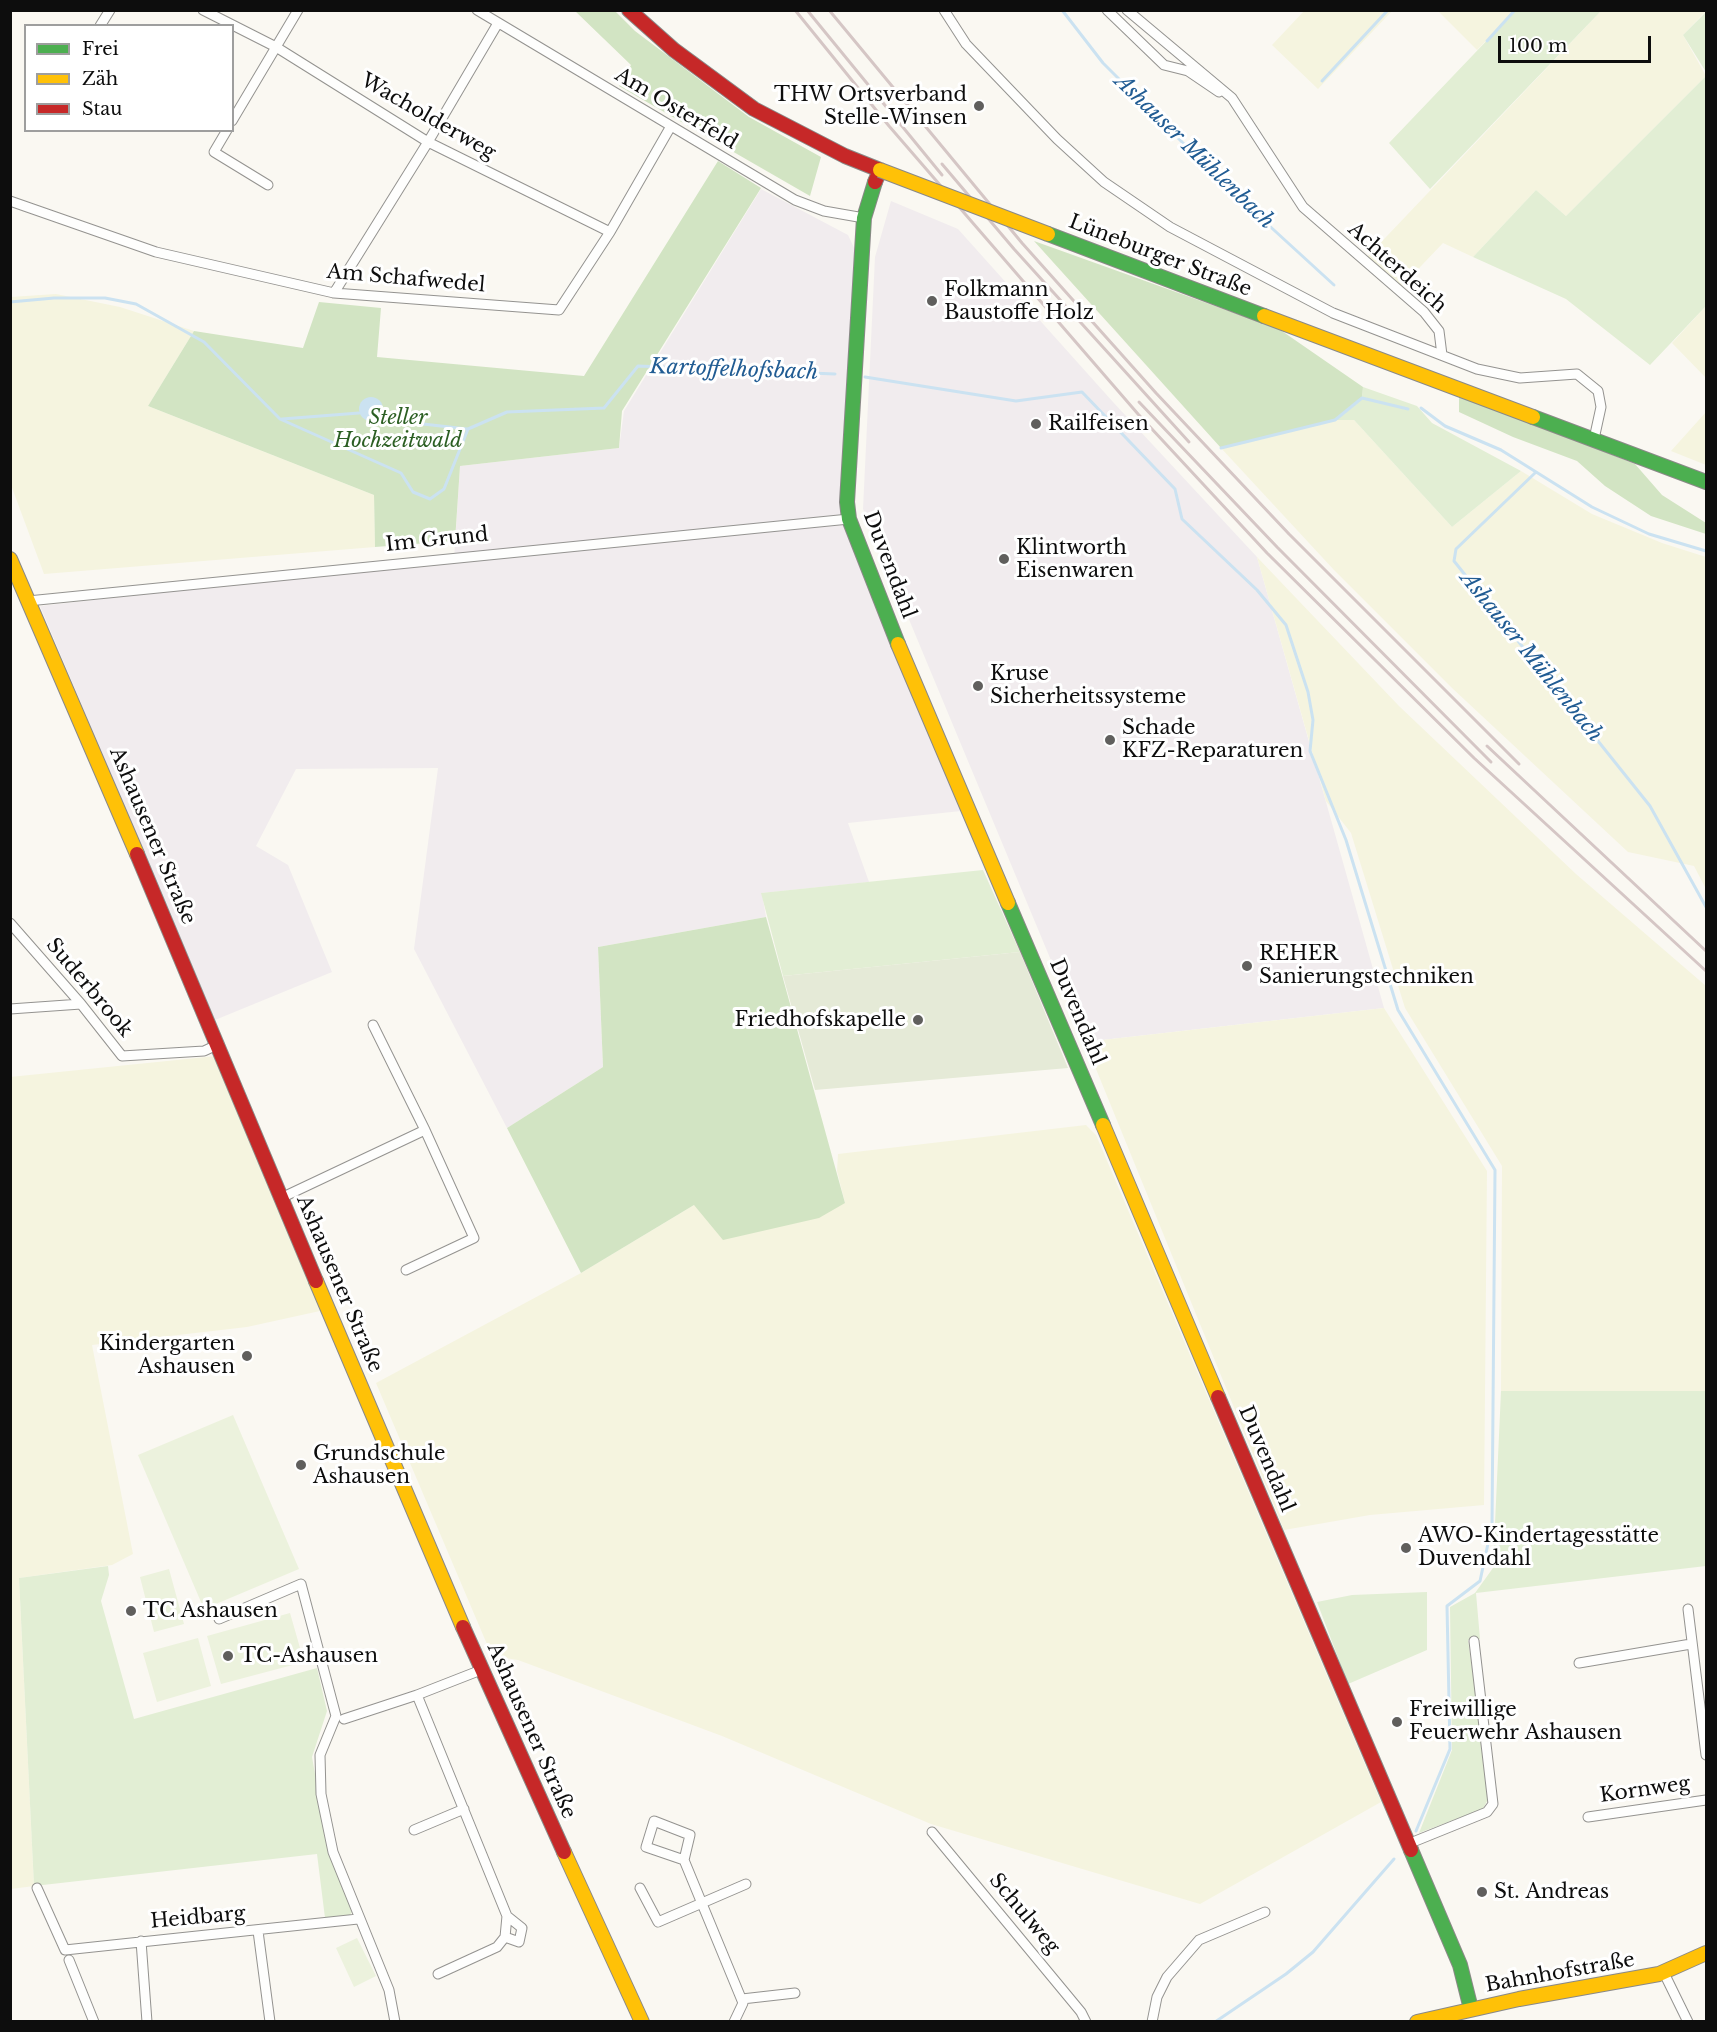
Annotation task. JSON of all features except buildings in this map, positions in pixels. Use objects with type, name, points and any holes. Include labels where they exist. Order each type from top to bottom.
[{"type":"street","points":[[101,24],[110,10]]},
{"type":"street","name":"Wacholderweg","points":[[203,10],[230,24]]},
{"type":"street","points":[[234,118],[298,10]]},
{"type":"street","name":"Am Osterfeld","points":[[477,10],[795,200],[824,211],[864,218]]},
{"type":"street","name":"Lüneburger Straße","points":[[629,10],[674,50],[754,109],[845,156],[1707,482]]},
{"type":"street","points":[[944,10],[966,44],[1057,139],[1104,182],[1170,227],[1323,308],[1397,340],[1477,369],[1520,378],[1577,374],[1598,391],[1601,407],[1594,439]]},
{"type":"street","points":[[1107,10],[1164,65],[1188,71],[1211,89],[1232,98]]},
{"type":"street","name":"Achterdeich","points":[[1127,10],[1232,98],[1303,207],[1424,312],[1439,331],[1442,355]]},
{"type":"street","points":[[334,293],[428,142],[498,23]]},
{"type":"street","name":"Wacholderweg","points":[[234,26],[276,48],[428,142],[610,232]]},
{"type":"street","name":"Am Schafwedel","points":[[10,201],[156,252],[334,293],[559,310],[610,232],[671,126]]},
{"type":"street","points":[[226,132],[214,152],[268,185]]},
{"type":"street","name":"Duvendahl","points":[[880,170],[870,194],[864,218],[847,507],[849,519],[885,613],[1460,1965],[1472,2009]]},
{"type":"street","name":"Im Grund","points":[[28,600],[636,538],[849,519]]},
{"type":"street","name":"Ashausener Straße","points":[[10,559],[16,586],[28,600],[219,1044],[281,1198],[481,1670],[642,2022]]},
{"type":"street","name":"Suderbrook","points":[[10,923],[81,1004],[122,1056],[204,1051],[219,1044]]},
{"type":"street","points":[[10,1009],[81,1004]]},
{"type":"street","points":[[372,1025],[425,1130],[474,1238],[406,1270]]},
{"type":"street","points":[[281,1198],[425,1130]]},
{"type":"street","points":[[219,1619],[301,1584],[336,1716],[320,1755],[321,1794],[333,1852],[358,1919],[389,1990],[394,2022]]},
{"type":"street","points":[[1688,1609],[1707,1755]]},
{"type":"street","points":[[1408,1844],[1486,1812],[1493,1804],[1474,1641]]},
{"type":"street","points":[[1579,1663],[1691,1644]]},
{"type":"street","points":[[344,1719],[417,1695],[481,1670]]},
{"type":"street","points":[[417,1695],[507,1916],[522,1929],[519,1942],[505,1936]]},
{"type":"street","name":"Kornweg","points":[[1587,1817],[1707,1800]]},
{"type":"street","points":[[414,1830],[464,1809]]},
{"type":"street","points":[[684,1860],[646,1847],[654,1821],[690,1835],[684,1860],[743,2003],[734,2022]]},
{"type":"street","name":"Schulweg","points":[[933,1832],[1081,2012],[1086,2022]]},
{"type":"street","points":[[640,1888],[658,1922],[746,1884]]},
{"type":"street","name":"Heidbarg","points":[[37,1888],[65,1950],[358,1919]]},
{"type":"street","points":[[1152,2022],[1157,1997],[1167,1977],[1199,1940],[1265,1912]]},
{"type":"street","points":[[438,1974],[497,1947],[505,1936],[507,1916]]},
{"type":"street","name":"Heidbarg","points":[[258,1931],[270,2022]]},
{"type":"street","name":"Heidbarg","points":[[141,1941],[147,2022]]},
{"type":"street","name":"Bahnhofstraße","points":[[1417,2022],[1472,2009],[1664,1973],[1707,1953]]},
{"type":"street","points":[[69,1960],[94,2022]]},
{"type":"street","points":[[1664,1973],[1688,2022]]},
{"type":"street","points":[[742,1999],[795,1993]]},
{"type":"shaded area","points":[[761,189],[848,235],[857,254],[841,506],[845,529],[961,811],[848,823],[869,882],[762,893],[766,917],[598,947],[603,1067],[507,1128],[414,949],[438,768],[296,769],[256,846],[288,865],[332,972],[215,1020],[40,606],[454,559],[460,466],[619,448],[624,411]]},
{"type":"shaded area","points":[[891,201],[958,229],[1113,402],[1257,557],[1384,1008],[1085,1042],[863,509],[875,257]]},
{"type":"green space","points":[[575,11],[615,11],[635,31],[749,117],[821,157],[810,196],[619,86],[631,65]]},
{"type":"green space","points":[[1304,11],[1392,11],[1318,89],[1272,45]]},
{"type":"green space","points":[[1438,11],[1515,11],[1477,50]]},
{"type":"green space","points":[[1515,11],[1601,11],[1430,189],[1389,143]]},
{"type":"green space","points":[[1601,11],[1706,11],[1683,35],[1706,76],[1566,216],[1536,190],[1473,257],[1443,243],[1401,287],[1367,257]]},
{"type":"green space","points":[[1706,12],[1706,72],[1683,35]]},
{"type":"green space","points":[[1706,76],[1706,306],[1650,365],[1566,299],[1473,257],[1536,190],[1566,216]]},
{"type":"green space","name":"Steller Hochzeitwald","points":[[718,161],[761,188],[622,411],[619,448],[460,466],[455,541],[375,547],[374,495],[148,406],[194,331],[303,348],[319,302],[381,308],[377,357],[584,376]]},
{"type":"green space","points":[[1034,241],[1279,329],[1363,387],[1362,398],[1335,420],[1221,448]]},
{"type":"green space","points":[[56,294],[120,307],[194,331],[148,406],[374,495],[375,547],[44,574],[11,485],[11,297]]},
{"type":"green space","points":[[1706,306],[1706,378],[1672,343]]},
{"type":"green space","points":[[1363,387],[1417,406],[1432,423],[1521,471],[1452,527],[1354,420],[1335,420],[1362,398]]},
{"type":"green space","points":[[1459,394],[1635,464],[1662,495],[1706,523],[1706,534],[1651,516],[1605,486],[1577,461],[1513,437],[1459,412]]},
{"type":"green space","points":[[1706,412],[1706,465],[1671,451]]},
{"type":"green space","points":[[1335,420],[1354,420],[1452,527],[1521,471],[1592,514],[1662,543],[1706,557],[1706,889],[1694,866],[1628,852],[1452,688],[1334,570],[1221,448]]},
{"type":"green space","points":[[1257,557],[1399,706],[1576,874],[1706,986],[1706,1391],[1501,1391],[1502,1166],[1405,1008],[1351,833],[1326,801]]},
{"type":"green space","points":[[983,870],[1020,952],[783,976],[761,893]]},
{"type":"green space","points":[[766,917],[845,1203],[819,1218],[723,1240],[694,1205],[581,1273],[507,1128],[603,1067],[598,947]]},
{"type":"green space","points":[[1020,952],[1068,1068],[815,1090],[783,976]]},
{"type":"green space","points":[[1384,1008],[1487,1171],[1484,1505],[1370,1515],[1284,1530],[1085,1042]]},
{"type":"green space","points":[[216,1056],[329,1309],[247,1327],[92,1345],[133,1554],[112,1565],[19,1578],[34,1886],[11,1889],[10,1077]]},
{"type":"green space","points":[[1086,1125],[1096,1135],[1381,1802],[1200,1904],[931,1824],[722,1736],[518,1660],[492,1656],[376,1383],[581,1273],[694,1205],[845,1203],[837,1171],[838,1154]]},
{"type":"green space","points":[[1501,1391],[1706,1391],[1706,1566],[1476,1593],[1480,1639],[1468,1640],[1490,1795],[1483,1809],[1419,1833],[1452,1750],[1450,1607],[1475,1593],[1493,1568]]},
{"type":"green space","points":[[233,1415],[299,1569],[204,1609],[138,1455]]},
{"type":"green space","points":[[108,1566],[109,1575],[101,1601],[134,1719],[317,1668],[327,1711],[312,1757],[329,1853],[352,1912],[350,1915],[325,1918],[317,1854],[34,1886],[19,1578]]},
{"type":"green space","points":[[169,1569],[184,1624],[154,1632],[140,1577]]},
{"type":"green space","points":[[1427,1592],[1427,1650],[1348,1684],[1317,1602],[1352,1595]]},
{"type":"green space","points":[[290,1613],[304,1662],[221,1684],[207,1636]]},
{"type":"green space","points":[[198,1638],[211,1686],[157,1702],[143,1653]]},
{"type":"green space","points":[[357,1938],[376,1976],[354,1987],[336,1948]]},
{"type":"water","points":[[371,397],[376,398],[382,404],[382,414],[376,420],[371,421],[366,420],[360,414],[359,409],[360,404],[366,398]]},
{"type":"waterway","name":"Ashauser Mühlenbach","points":[[1062,10],[1103,63],[1228,188],[1334,285]]},
{"type":"waterway","points":[[1322,81],[1388,10]]},
{"type":"waterway","points":[[1487,41],[1515,10]]},
{"type":"waterway","name":"Kartoffelhofsbach","points":[[10,302],[54,298],[105,298],[136,304],[204,342],[280,419],[401,473],[413,492],[430,499],[444,489],[468,429],[507,412],[604,408],[638,366],[835,374]]},
{"type":"waterway","points":[[865,377],[1016,401],[1082,392],[1175,489],[1182,519],[1257,590],[1286,625],[1308,692],[1313,720],[1310,751],[1346,840],[1398,1010],[1495,1170],[1492,1525],[1480,1581],[1447,1606],[1450,1749],[1416,1831]]},
{"type":"waterway","name":"Kartoffelhofsbach","points":[[1221,448],[1335,420],[1362,398],[1408,409]]},
{"type":"waterway","points":[[1421,408],[1445,426],[1501,450],[1592,507],[1649,534],[1706,551]]},
{"type":"waterway","points":[[282,419],[359,413]]},
{"type":"waterway","points":[[379,419],[467,429]]},
{"type":"waterway","name":"Ashauser Mühlenbach","points":[[1535,473],[1456,549],[1454,561],[1650,806],[1706,907]]},
{"type":"waterway","points":[[1215,2022],[1286,1974],[1313,1952],[1394,1859]]},
{"type":"railway","points":[[795,10],[889,126],[1138,414],[1267,553],[1474,758],[1706,971]]},
{"type":"railway","points":[[807,10],[942,175]]},
{"type":"railway","points":[[829,10],[1022,243],[1156,393],[1289,534],[1519,764]]},
{"type":"railway","points":[[942,164],[1014,249],[1189,442]]},
{"type":"railway","points":[[1139,402],[1277,547],[1491,762]]},
{"type":"railway","points":[[1487,746],[1706,951]]},
{"type":"traffic: fast","points":[[875,182],[864,218],[847,502],[849,519],[898,644]]},
{"type":"traffic: fast","points":[[1048,234],[1264,316]]},
{"type":"traffic: fast","points":[[1533,417],[1706,482]]},
{"type":"traffic: fast","points":[[1008,903],[1103,1125]]},
{"type":"traffic: fast","points":[[1411,1850],[1460,1965],[1471,2009]]},
{"type":"traffic: slow","points":[[880,170],[1048,234]]},
{"type":"traffic: slow","points":[[1264,316],[1533,417]]},
{"type":"traffic: slow","points":[[10,559],[137,854]]},
{"type":"traffic: slow","points":[[898,644],[1008,903]]},
{"type":"traffic: slow","points":[[1103,1125],[1218,1397]]},
{"type":"traffic: slow","points":[[316,1281],[463,1627]]},
{"type":"traffic: slow","points":[[564,1852],[642,2022]]},
{"type":"traffic: slow","points":[[1417,2022],[1519,1999],[1659,1974],[1706,1953]]},
{"type":"traffic: jam","points":[[629,10],[674,50],[754,109],[845,156],[880,170],[875,182]]},
{"type":"traffic: jam","points":[[137,854],[316,1281]]},
{"type":"traffic: jam","points":[[1218,1397],[1411,1850]]},
{"type":"traffic: jam","points":[[463,1627],[564,1852]]},
{"type":"place","name":"THW Ortsverband Stelle-Winsen","points":[[979,106]]},
{"type":"place","name":"Folkmann Baustoffe Holz","points":[[932,301]]},
{"type":"place","name":"Railfeisen","points":[[1036,424]]},
{"type":"place","name":"Klintworth Eisenwaren","points":[[1004,559]]},
{"type":"place","name":"Kruse Sicherheitssysteme","points":[[978,686]]},
{"type":"place","name":"Schade KFZ-Reparaturen","points":[[1110,740]]},
{"type":"place","name":"REHER Sanierungstechniken","points":[[1247,966]]},
{"type":"place","name":"Friedhofskapelle","points":[[918,1020]]},
{"type":"place","name":"Kindergarten Ashausen","points":[[247,1356]]},
{"type":"place","name":"Grundschule Ashausen","points":[[301,1465]]},
{"type":"place","name":"AWO-Kindertagesstätte Duvendahl","points":[[1406,1548]]},
{"type":"place","name":"TC Ashausen","points":[[131,1611]]},
{"type":"place","name":"TC-Ashausen","points":[[228,1656]]},
{"type":"place","name":"Freiwillige Feuerwehr Ashausen","points":[[1397,1722]]},
{"type":"place","name":"St. Andreas","points":[[1482,1892]]}]
